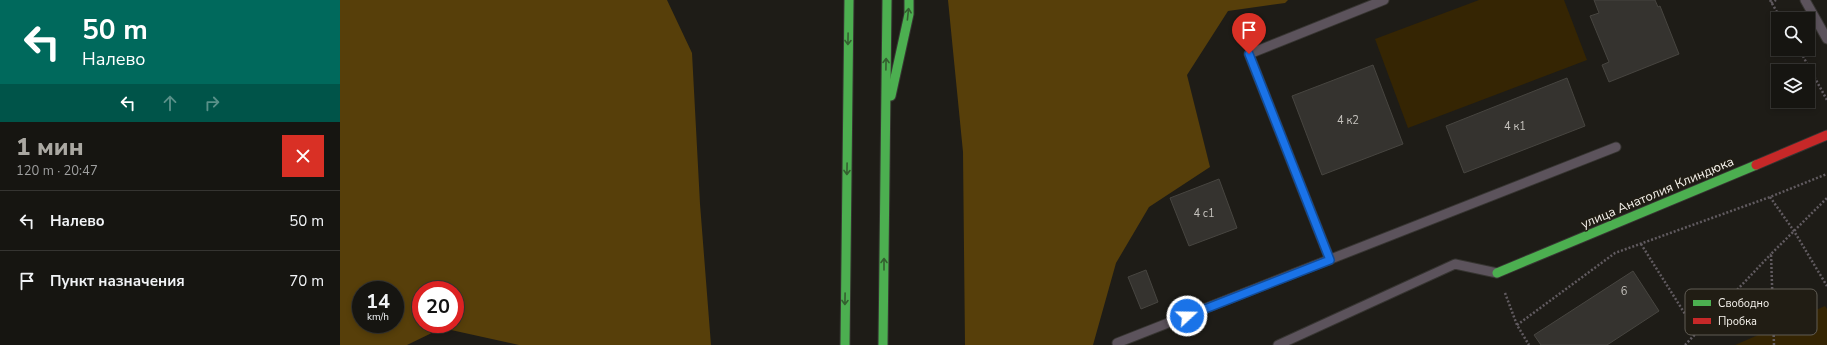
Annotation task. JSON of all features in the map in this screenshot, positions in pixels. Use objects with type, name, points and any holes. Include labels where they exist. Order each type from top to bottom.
[{"type":"main road","points":[[845,345],[848,0]]},
{"type":"main road","points":[[884,345],[886,0]]},
{"type":"main road","points":[[885,120],[909,14],[909,0]]},
{"type":"main road","name":"улица Анатолия Клиндюка","points":[[1497,273],[1827,135]]},
{"type":"lane","points":[[1330,260],[1249,54],[1384,0]]},
{"type":"lane","points":[[1805,0],[1827,38]]},
{"type":"lane","points":[[1117,342],[1616,147]]},
{"type":"lane","points":[[1278,345],[1455,264],[1497,273]]},
{"type":"path","points":[[1776,0],[1770,2],[1776,12]]},
{"type":"path","points":[[1803,56],[1827,100]]},
{"type":"path","points":[[1517,325],[1615,253],[1770,197],[1827,174]]},
{"type":"path","points":[[1770,197],[1794,231],[1827,286]]},
{"type":"path","points":[[1738,289],[1827,198]]},
{"type":"path","points":[[1641,244],[1685,314]]},
{"type":"path","points":[[1771,254],[1772,289]]},
{"type":"path","points":[[1497,273],[1517,325],[1529,345]]},
{"type":"path","points":[[1685,345],[1695,335]]},
{"type":"path","points":[[1774,335],[1774,345]]},
{"type":"shaded area","points":[[340,0],[667,0],[692,53],[700,204],[711,345],[519,345],[464,333],[464,281],[412,281],[412,333],[432,333],[407,345],[340,345]]},
{"type":"shaded area","points":[[948,0],[1288,0],[1285,3],[1228,11],[1187,75],[1210,167],[1149,207],[1116,263],[1093,345],[965,345],[963,152]]},
{"type":"shaded area","points":[[1479,0],[1564,0],[1587,60],[1408,128],[1375,39]]},
{"type":"shaded area","points":[[1825,306],[1827,309],[1827,345],[1735,345],[1758,335],[1817,335],[1817,309]]},
{"type":"building","points":[[1594,0],[1655,0],[1658,7],[1660,6],[1679,54],[1609,82],[1602,65],[1609,62],[1590,16],[1599,13]]},
{"type":"building","points":[[1373,65],[1403,144],[1322,175],[1292,96]]},
{"type":"building","points":[[1567,78],[1585,126],[1464,173],[1446,126]]},
{"type":"building","points":[[1219,179],[1237,228],[1189,246],[1170,198]]},
{"type":"building","points":[[1146,270],[1158,302],[1141,309],[1128,277]]},
{"type":"building","points":[[1633,271],[1659,311],[1607,345],[1541,345],[1534,335]]},
{"type":"traffic: fast","points":[[845,345],[849,0]]},
{"type":"traffic: fast","points":[[883,345],[887,0]]},
{"type":"traffic: fast","points":[[891,96],[909,14],[909,0]]},
{"type":"traffic: fast","points":[[1497,273],[1756,165]]},
{"type":"traffic: jam","points":[[1756,165],[1827,135]]},
{"type":"route","points":[[1187,316],[1330,260],[1249,54]]}]
